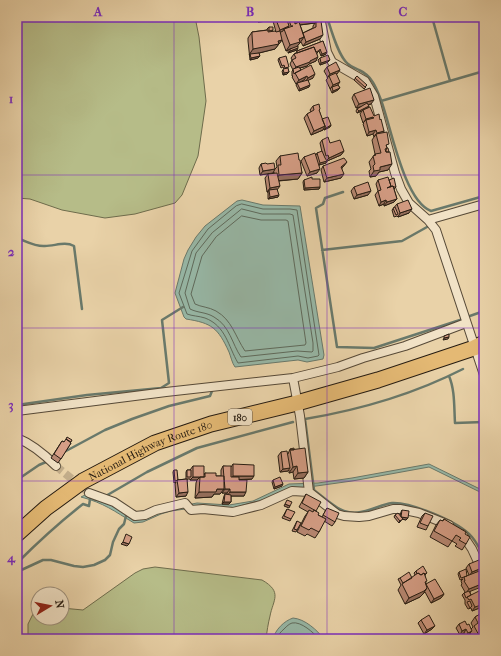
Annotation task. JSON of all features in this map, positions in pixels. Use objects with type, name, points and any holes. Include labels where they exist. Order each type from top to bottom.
[{"type":"highway","name":"National Highway Route 180","points":[[17,534],[46,508],[83,481],[155,443],[211,424],[378,380],[479,346]]},
{"type":"street","points":[[320,17],[327,52],[332,62],[365,81],[374,96],[395,173],[401,189],[409,203],[428,220],[436,230],[466,323],[479,346],[484,375]]},
{"type":"street","points":[[428,220],[484,204]]},
{"type":"street","points":[[17,411],[293,378],[338,367],[405,346],[466,323]]},
{"type":"street","points":[[293,378],[300,416],[309,492]]},
{"type":"street","points":[[17,438],[28,442],[56,466]]},
{"type":"street","points":[[88,493],[114,502],[135,516],[145,515],[156,510],[185,503],[191,510],[202,509],[233,512],[261,505],[292,491],[309,492],[338,514],[344,516],[369,516],[393,509],[400,509],[419,513],[452,527],[461,533],[468,541],[484,575]]},
{"type":"green space","points":[[17,17],[195,17],[199,37],[206,101],[198,156],[182,195],[175,203],[135,214],[105,218],[62,210],[30,199],[17,198]]},
{"type":"green space","points":[[155,567],[262,580],[273,588],[275,592],[266,639],[28,639],[28,624],[30,620],[30,626],[70,626],[70,609],[83,610],[135,573],[143,569]]},
{"type":"water","points":[[242,200],[263,205],[300,206],[324,355],[323,359],[307,362],[298,360],[235,367],[225,344],[213,328],[202,322],[186,319],[184,317],[175,293],[184,259],[188,250],[205,226],[237,201]]},
{"type":"water","points":[[429,464],[484,491],[484,494],[429,467],[309,487],[229,509],[199,507],[171,511],[143,522],[134,523],[103,505],[81,497],[85,495],[93,500],[110,503],[127,513],[197,503],[229,505],[253,501],[289,484],[318,483]]},
{"type":"water","points":[[293,618],[302,620],[318,632],[324,639],[273,639],[280,626]]},
{"type":"building","points":[[275,17],[286,17],[289,26],[280,30]]},
{"type":"building","points":[[288,17],[294,17],[295,24],[299,22],[304,37],[299,39],[300,42],[290,45],[284,29],[293,26],[291,26]]},
{"type":"building","points":[[296,17],[319,17],[319,18],[303,20]]},
{"type":"building","points":[[321,21],[323,35],[306,42],[303,33],[316,27],[316,22]]},
{"type":"building","points":[[269,27],[273,27],[273,30],[269,31]]},
{"type":"building","points":[[268,30],[268,32],[280,31],[282,40],[278,41],[279,44],[253,49],[252,32]]},
{"type":"building","points":[[323,41],[327,52],[322,54],[320,49],[316,52],[314,47],[297,53],[297,51]]},
{"type":"building","points":[[298,46],[298,48],[290,51],[290,49]]},
{"type":"building","points":[[314,47],[318,57],[310,62],[296,67],[292,60],[296,58],[294,54]]},
{"type":"building","points":[[259,53],[260,56],[251,58],[250,54]]},
{"type":"building","points":[[328,55],[330,60],[321,63],[320,58]]},
{"type":"building","points":[[286,56],[289,67],[285,68],[284,65],[282,66],[279,58]]},
{"type":"building","points":[[336,62],[340,70],[330,74],[327,67]]},
{"type":"building","points":[[311,65],[315,74],[308,78],[307,76],[299,80],[295,73]]},
{"type":"building","points":[[299,67],[301,70],[294,74],[293,69]]},
{"type":"building","points":[[288,68],[289,72],[284,73],[283,69]]},
{"type":"building","points":[[336,73],[340,82],[333,85],[329,76]]},
{"type":"building","points":[[357,76],[367,85],[365,87],[355,78]]},
{"type":"building","points":[[308,80],[310,85],[300,89],[297,83]]},
{"type":"building","points":[[338,85],[340,88],[333,91],[332,87]]},
{"type":"building","points":[[370,88],[374,100],[359,104],[354,94]]},
{"type":"building","points":[[367,103],[369,106],[359,111],[357,109]]},
{"type":"building","points":[[319,104],[319,110],[325,126],[314,131],[307,114],[314,110],[313,106]]},
{"type":"building","points":[[370,107],[374,116],[379,114],[384,131],[377,133],[376,130],[369,132],[366,120],[374,118],[366,119],[363,110]]},
{"type":"building","points":[[328,117],[331,125],[326,128],[322,119]]},
{"type":"building","points":[[387,132],[389,144],[386,145],[387,148],[385,149],[386,152],[390,152],[392,164],[380,167],[380,170],[374,171],[373,166],[375,164],[373,156],[381,153],[376,134]]},
{"type":"building","points":[[328,137],[330,143],[340,140],[344,151],[329,158],[328,155],[326,156],[322,140]]},
{"type":"building","points":[[322,151],[327,161],[320,163],[317,153]]},
{"type":"building","points":[[298,153],[302,173],[279,175],[278,165],[281,165],[280,156]]},
{"type":"building","points":[[315,153],[320,169],[310,172],[304,157]]},
{"type":"building","points":[[344,158],[347,162],[341,167],[344,174],[327,178],[323,166]]},
{"type":"building","points":[[274,163],[275,169],[263,171],[261,164]]},
{"type":"building","points":[[277,173],[280,186],[270,188],[268,174]]},
{"type":"building","points":[[312,177],[312,179],[320,179],[320,187],[305,188],[304,180]]},
{"type":"building","points":[[388,177],[391,186],[387,188],[393,186],[397,199],[381,202],[378,191],[381,190],[378,180]]},
{"type":"building","points":[[394,178],[396,187],[390,187],[389,180]]},
{"type":"building","points":[[368,182],[371,191],[357,195],[354,187]]},
{"type":"building","points":[[277,189],[279,195],[270,197],[269,190]]},
{"type":"building","points":[[408,200],[412,209],[400,213],[397,204]]},
{"type":"building","points":[[395,207],[398,214],[396,215],[393,208]]},
{"type":"building","points":[[449,334],[449,337],[444,338],[444,336]]},
{"type":"building","points":[[67,437],[72,440],[71,442],[66,439]]},
{"type":"building","points":[[66,439],[71,443],[61,459],[54,454],[62,441],[64,442]]},
{"type":"building","points":[[305,448],[308,472],[298,473],[297,466],[293,467],[290,450]]},
{"type":"building","points":[[287,451],[290,468],[283,469],[281,452]]},
{"type":"building","points":[[233,464],[254,465],[254,476],[233,476]]},
{"type":"building","points":[[193,466],[204,466],[204,477],[193,477]]},
{"type":"building","points":[[223,466],[231,466],[231,477],[239,477],[239,480],[247,480],[246,492],[230,492],[230,489],[225,489]]},
{"type":"building","points":[[174,470],[177,470],[178,480],[175,481]]},
{"type":"building","points":[[187,470],[191,470],[191,477],[187,477]]},
{"type":"building","points":[[205,473],[216,473],[216,476],[224,476],[224,489],[217,489],[216,492],[199,492],[200,477],[205,477]]},
{"type":"building","points":[[280,477],[283,484],[275,487],[273,480]]},
{"type":"building","points":[[187,479],[188,492],[179,493],[177,480]]},
{"type":"building","points":[[225,494],[231,495],[231,502],[224,502]]},
{"type":"building","points":[[306,494],[321,502],[316,511],[302,503]]},
{"type":"building","points":[[287,500],[292,502],[290,506],[285,504]]},
{"type":"building","points":[[327,508],[339,513],[335,522],[323,515]]},
{"type":"building","points":[[287,509],[295,512],[291,519],[284,516]]},
{"type":"building","points":[[309,510],[313,512],[314,510],[319,513],[318,515],[326,519],[319,532],[311,528],[309,530],[301,526]]},
{"type":"building","points":[[402,510],[409,511],[408,518],[401,517]]},
{"type":"building","points":[[398,513],[403,519],[400,521],[395,515]]},
{"type":"building","points":[[425,513],[433,516],[428,526],[420,523]]},
{"type":"building","points":[[444,519],[466,532],[465,534],[470,537],[466,544],[459,540],[461,538],[456,535],[452,541],[434,531],[440,520],[443,521]]},
{"type":"building","points":[[297,521],[301,523],[297,530],[294,529]]},
{"type":"building","points":[[126,534],[132,537],[129,544],[123,542]]},
{"type":"building","points":[[479,560],[482,568],[472,572],[469,564]]},
{"type":"building","points":[[423,566],[427,573],[421,575],[418,573],[417,574],[416,571]]},
{"type":"building","points":[[466,569],[467,576],[461,578],[459,572]]},
{"type":"building","points":[[482,570],[484,574],[484,583],[469,589],[464,581],[464,577]]},
{"type":"building","points":[[409,572],[412,578],[403,583],[400,578]]},
{"type":"building","points":[[418,573],[421,575],[424,573],[427,581],[425,582],[427,588],[409,598],[402,584]]},
{"type":"building","points":[[435,579],[444,594],[434,599],[426,584]]},
{"type":"building","points":[[469,591],[471,595],[466,598],[464,593]]},
{"type":"building","points":[[479,591],[484,600],[484,604],[475,607],[471,599],[469,600],[467,597]]},
{"type":"building","points":[[470,601],[472,606],[470,608],[467,602]]},
{"type":"building","points":[[480,614],[484,619],[484,637],[481,639],[474,626],[478,623],[475,617]]},
{"type":"building","points":[[429,615],[435,626],[427,630],[421,620]]},
{"type":"building","points":[[465,621],[467,625],[469,624],[472,631],[468,633],[466,629],[462,631],[459,624]]},
{"type":"waterway","points":[[327,17],[335,42],[344,60],[350,66],[367,75],[375,86],[381,100],[406,179],[413,193],[422,204],[431,211],[484,196]]},
{"type":"waterway","points":[[432,17],[450,81]]},
{"type":"waterway","points":[[381,101],[484,71]]},
{"type":"waterway","points":[[343,192],[325,198],[323,204],[316,208],[337,347],[374,348],[463,319]]},
{"type":"waterway","points":[[322,250],[402,241],[427,227]]},
{"type":"waterway","points":[[17,238],[38,246],[64,244],[74,246],[82,309]]},
{"type":"waterway","points":[[17,405],[87,395],[161,388],[169,383],[162,320],[183,307]]},
{"type":"waterway","points":[[467,317],[484,311]]},
{"type":"waterway","points":[[463,369],[425,386],[386,400],[346,411],[305,419],[314,490],[329,502],[344,511],[357,513],[392,503],[422,509],[446,519],[466,531],[476,542],[484,558]]},
{"type":"waterway","points":[[449,376],[453,393],[455,423],[484,422]]},
{"type":"waterway","points":[[66,451],[105,430],[169,406],[210,396],[212,391]]},
{"type":"waterway","points":[[104,497],[147,472],[197,448],[293,422]]},
{"type":"waterway","points":[[17,480],[46,462]]},
{"type":"waterway","points":[[17,563],[49,532],[83,504],[89,506],[90,499]]},
{"type":"waterway","points":[[17,572],[43,560],[51,560],[83,567],[94,565],[105,560],[110,555],[113,542],[119,529],[124,524],[126,516]]},
{"type":"tunnel","points":[[56,466],[89,493]]}]
